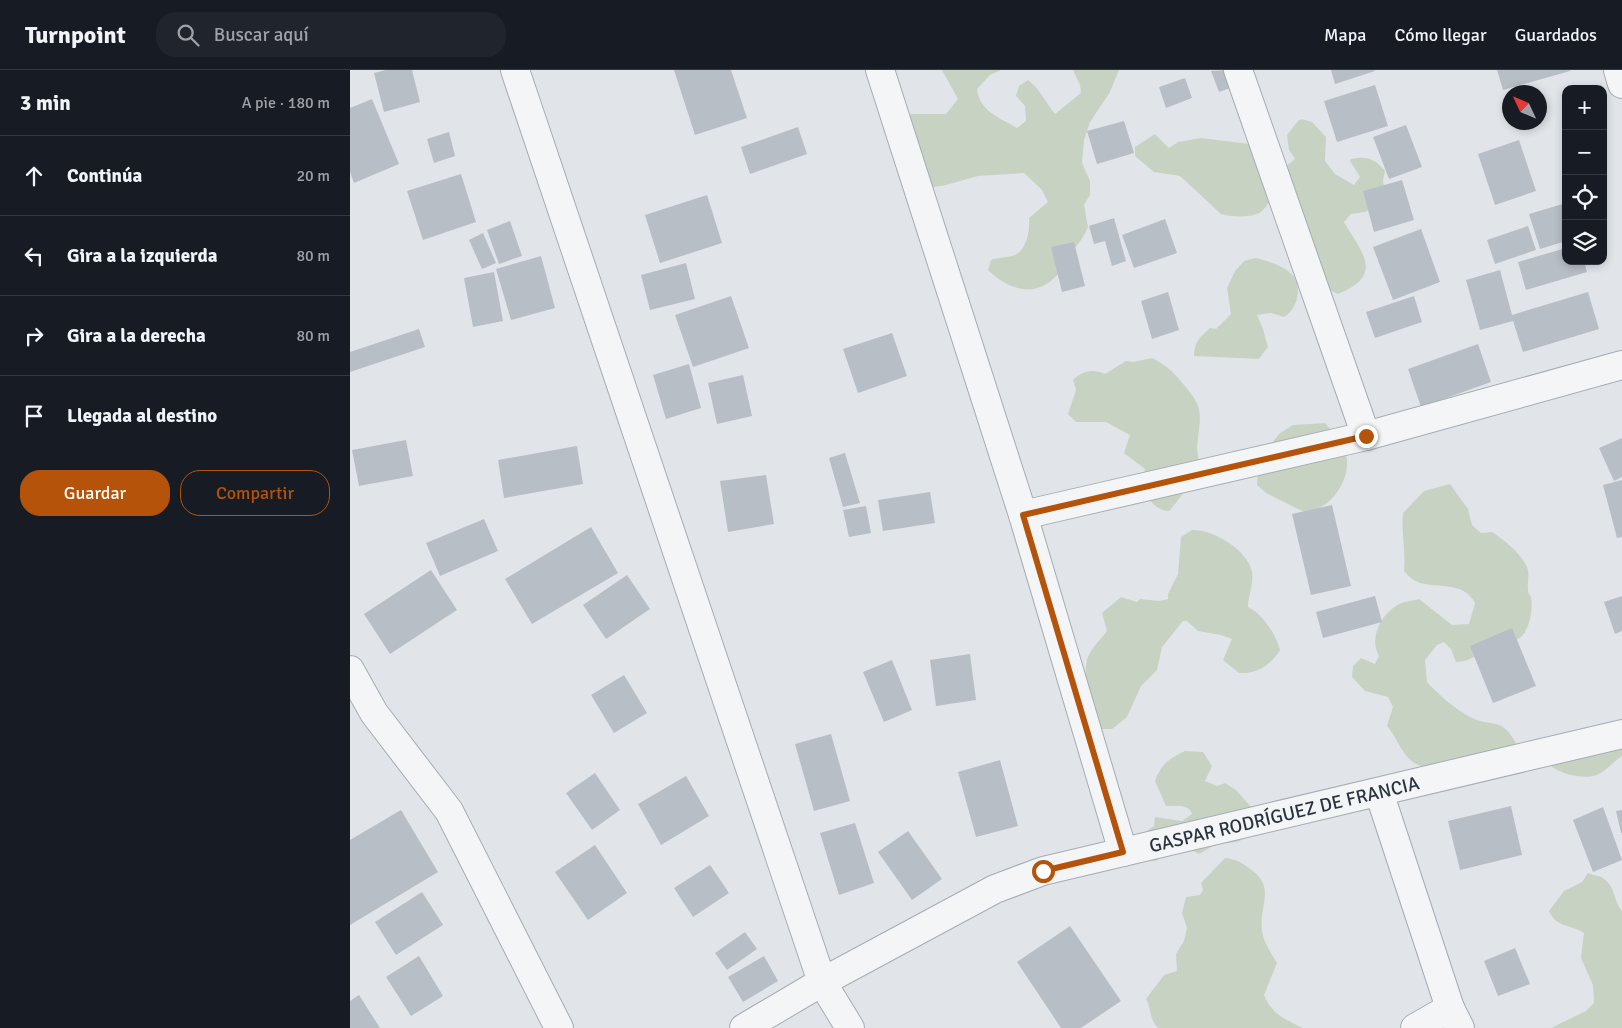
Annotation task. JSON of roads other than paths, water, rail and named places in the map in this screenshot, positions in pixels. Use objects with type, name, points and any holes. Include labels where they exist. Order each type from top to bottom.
[{"type":"street","points":[[515,70],[822,982],[850,1028]]},
{"type":"street","points":[[880,70],[1023,515],[1123,852]]},
{"type":"street","points":[[1238,70],[1366,436]]},
{"type":"street","points":[[1618,70],[1622,84]]},
{"type":"street","points":[[1023,515],[1366,436],[1622,365]]},
{"type":"street","points":[[350,670],[374,713],[449,811],[559,1028]]},
{"type":"street","name":"GASPAR RODRÍGUEZ DE FRANCIA","points":[[744,1028],[822,982],[994,889],[1043,871],[1622,734]]},
{"type":"street","points":[[1379,792],[1455,1018],[1415,1028]]}]
